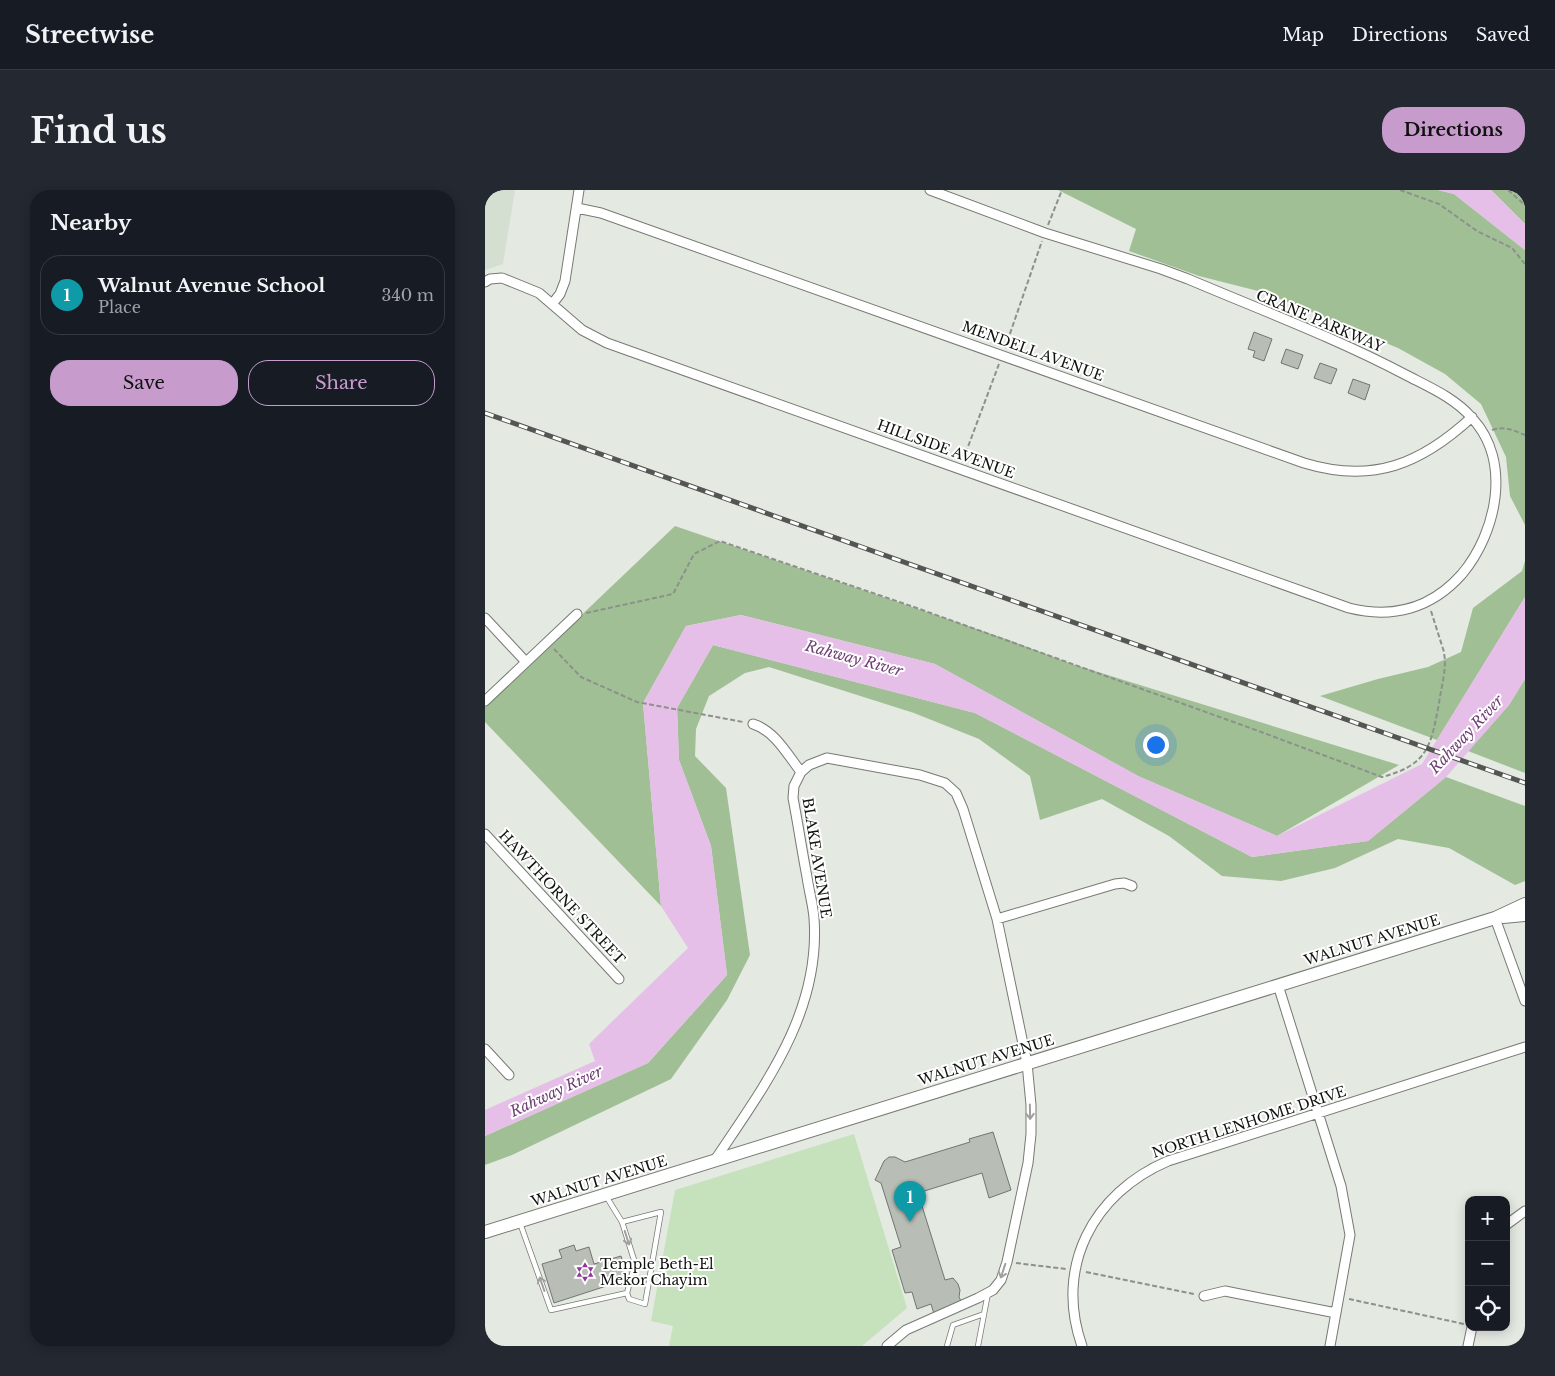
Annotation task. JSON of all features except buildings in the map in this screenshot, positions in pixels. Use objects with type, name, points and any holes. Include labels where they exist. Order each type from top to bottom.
[{"type":"street","points":[[553,303],[560,294],[565,281],[579,190]]},
{"type":"street","name":"CRANE PARKWAY","points":[[930,190],[1045,233],[1161,269],[1343,344],[1436,391],[1472,417],[1483,432],[1492,452],[1497,472],[1495,501],[1488,526],[1481,544],[1469,565],[1453,583],[1428,602],[1413,608]]},
{"type":"street","name":"MENDELL AVENUE","points":[[577,208],[611,217],[1321,468],[1349,472],[1367,471],[1388,468],[1410,461],[1441,444],[1472,417]]},
{"type":"street","name":"HILLSIDE AVENUE","points":[[485,282],[496,278],[508,280],[539,293],[553,303],[582,330],[607,343],[1338,604],[1359,610],[1378,612],[1396,612],[1413,608]]},
{"type":"street","points":[[485,700],[577,614]]},
{"type":"street","points":[[485,618],[526,662]]},
{"type":"street","points":[[753,724],[763,727],[773,735],[801,772],[809,765],[827,758],[921,775],[945,783],[955,793],[963,809],[997,919],[1027,1063],[1031,1115],[1028,1163],[1007,1262],[1001,1280],[989,1292],[913,1326],[887,1346]]},
{"type":"street","name":"BLAKE AVENUE","points":[[715,1160],[785,1051],[800,1018],[809,982],[814,949],[814,918],[793,798],[794,786],[801,772]]},
{"type":"street","name":"HAWTHORNE STREET","points":[[485,834],[619,979]]},
{"type":"street","points":[[997,919],[1115,884],[1124,883],[1132,886]]},
{"type":"street","name":"WALNUT AVENUE","points":[[485,1232],[1495,918],[1525,904]]},
{"type":"street","name":"WALNUT AVENUE","points":[[1495,918],[1525,915]]},
{"type":"street","points":[[1495,918],[1525,1001]]},
{"type":"street","points":[[1278,985],[1341,1186],[1349,1235],[1330,1346]]},
{"type":"street","name":"NORTH LENHOME DRIVE","points":[[1082,1346],[1074,1315],[1073,1300],[1075,1270],[1084,1242],[1098,1215],[1117,1192],[1141,1174],[1168,1161],[1525,1047]]},
{"type":"street","points":[[485,1049],[509,1075]]},
{"type":"street","points":[[1510,1222],[1525,1211]]},
{"type":"street","points":[[1204,1296],[1225,1291],[1336,1313]]},
{"type":"street","points":[[1468,1346],[1471,1331]]},
{"type":"lane","points":[[605,1195],[622,1222],[635,1263],[627,1293],[629,1299],[645,1304],[661,1212],[622,1222]]},
{"type":"lane","points":[[520,1221],[551,1310],[627,1293]]},
{"type":"lane","points":[[978,1346],[989,1292]]},
{"type":"lane","points":[[947,1346],[953,1325],[984,1314]]},
{"type":"path","points":[[1045,233],[1062,190]]},
{"type":"path","points":[[1401,190],[1439,204],[1477,231],[1512,248],[1525,264]]},
{"type":"path","points":[[1508,190],[1524,203]]},
{"type":"path","points":[[1483,432],[1502,427],[1525,435]]},
{"type":"path","points":[[577,614],[673,594],[694,554],[720,541],[1007,640],[1253,728],[1382,777],[1404,771],[1416,762],[1425,751],[1433,732],[1445,660],[1428,602]]},
{"type":"path","points":[[546,642],[581,677],[637,702],[753,724]]},
{"type":"path","points":[[1007,1262],[1075,1270],[1204,1296]]},
{"type":"path","points":[[1339,1297],[1465,1324]]},
{"type":"shaded area","points":[[485,190],[515,190],[503,264],[485,270]]},
{"type":"green space","points":[[1058,190],[1438,190],[1454,194],[1525,250],[1525,525],[1510,496],[1506,457],[1481,404],[1445,374],[1398,348],[1266,293],[1199,276],[1129,251],[1136,229]]},
{"type":"green space","points":[[1491,190],[1525,190],[1525,224]]},
{"type":"green space","points":[[675,526],[1009,640],[1072,664],[1399,765],[1277,836],[1138,776],[935,664],[741,615],[686,626],[643,703],[661,906],[485,722],[485,707]]},
{"type":"green space","points":[[1525,561],[1525,597],[1437,740],[1320,696],[1428,667],[1461,652],[1473,608],[1522,571]]},
{"type":"green space","points":[[713,645],[975,713],[1252,857],[1368,841],[1446,777],[1525,806],[1525,881],[1515,885],[1449,848],[1398,839],[1335,868],[1281,881],[1222,876],[1169,836],[1102,799],[1040,820],[1030,776],[979,739],[914,713],[769,667],[745,673],[709,696],[696,729],[695,756],[726,788],[750,955],[727,1000],[671,1079],[512,1155],[485,1165],[485,1136],[648,1063],[727,975],[711,846],[679,760],[677,708]]},
{"type":"green space","points":[[1525,679],[1525,773],[1468,751],[1509,705]]},
{"type":"green space","points":[[854,1134],[907,1308],[862,1346],[669,1346],[673,1326],[651,1321],[675,1190]]},
{"type":"water","points":[[1438,190],[1491,190],[1525,224],[1525,250],[1454,194]]},
{"type":"water","name":"Rahway River","points":[[1525,597],[1525,679],[1509,705],[1446,777],[1368,841],[1252,857],[975,713],[713,645],[677,708],[679,760],[711,846],[727,975],[648,1063],[485,1136],[485,1110],[595,1061],[589,1044],[688,948],[661,906],[643,703],[686,626],[741,615],[935,664],[1138,776],[1277,836],[1422,764]]},
{"type":"railway","points":[[485,413],[1525,783]]},
{"type":"place","name":"Walnut Avenue School","points":[[910,1222]]},
{"type":"place","name":"Temple Beth-El Mekor Chayim","points":[[585,1272]]}]
